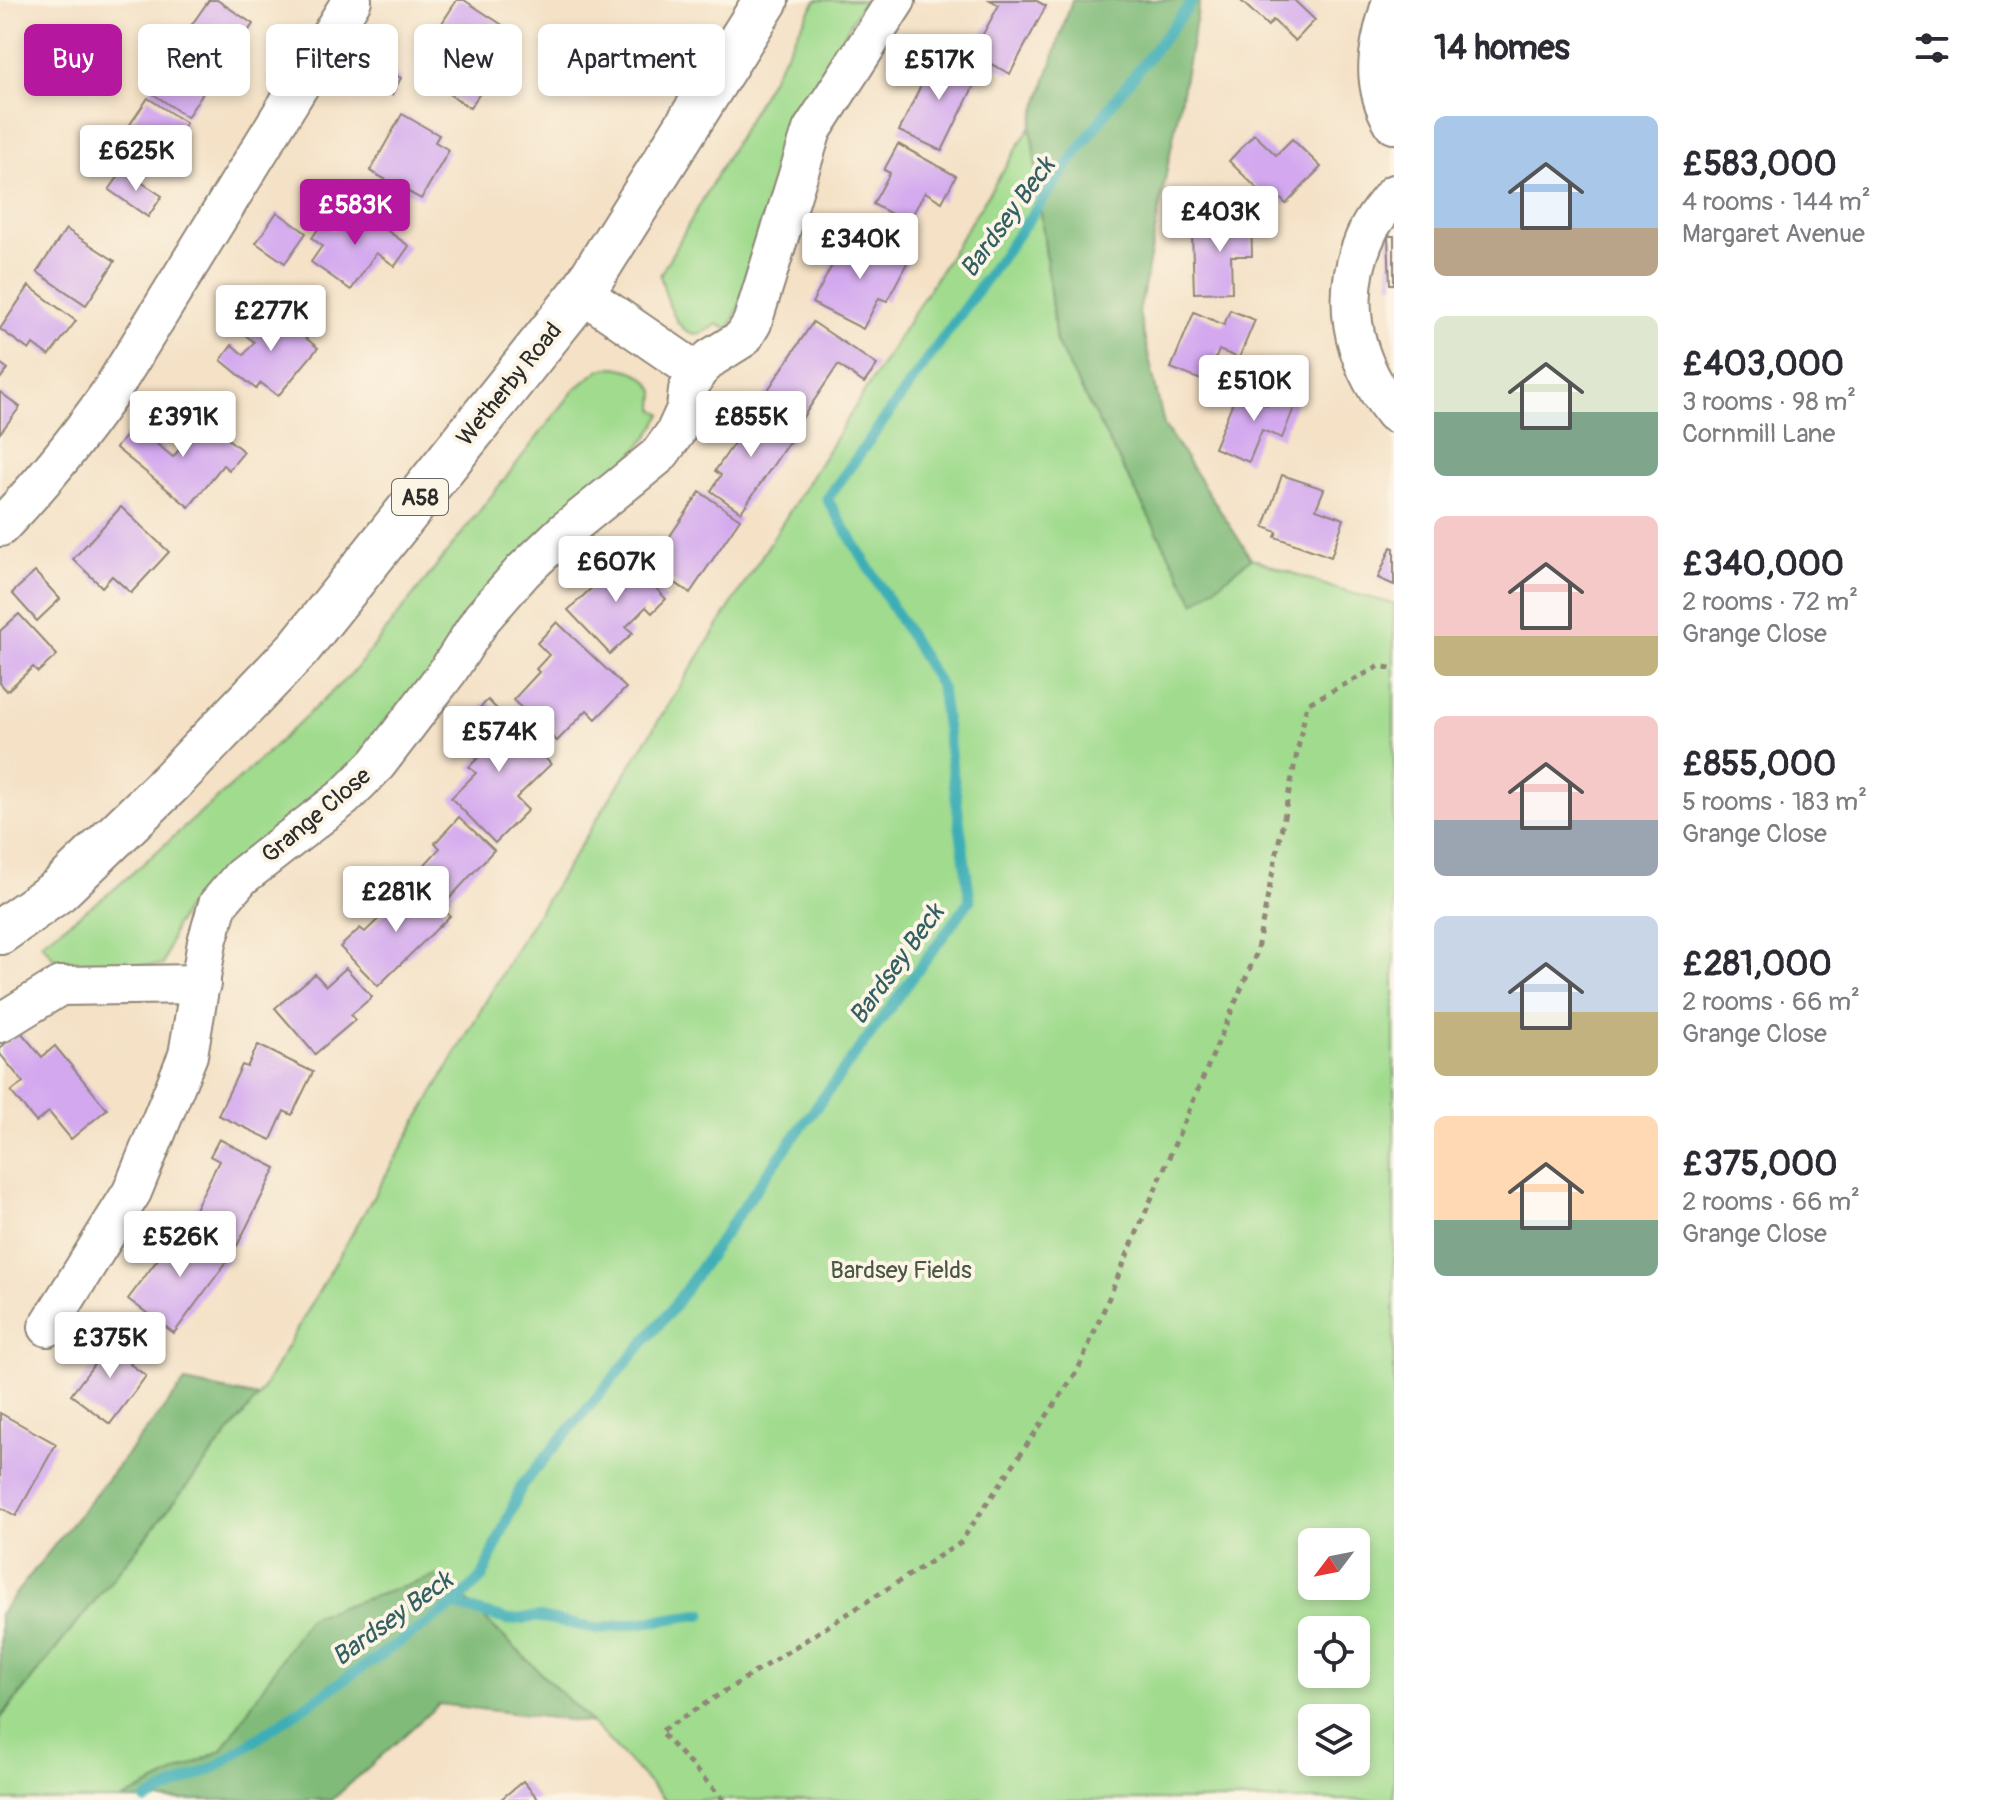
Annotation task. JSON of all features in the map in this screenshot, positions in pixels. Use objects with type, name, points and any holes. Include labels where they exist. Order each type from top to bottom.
[{"type":"main road","name":"Wetherby Road","points":[[0,932],[59,890],[171,782],[299,648],[582,293],[766,0]]},
{"type":"street","points":[[0,527],[34,493],[74,445],[110,393],[352,0]]},
{"type":"street","points":[[582,293],[697,372],[711,358],[743,338],[752,323],[812,130],[896,0]]},
{"type":"street","points":[[1392,0],[1378,50],[1380,93],[1394,124]]},
{"type":"street","points":[[1394,194],[1370,226],[1359,253],[1353,282],[1352,310],[1355,339],[1364,367],[1378,393],[1394,413]]},
{"type":"street","name":"Grange Close","points":[[48,1327],[132,1192],[188,1055],[207,942],[218,904],[241,877],[343,798],[377,764],[432,693],[482,618],[523,571],[565,531],[659,455],[675,433],[686,409],[688,390],[697,372]]},
{"type":"street","points":[[0,1023],[60,986],[201,984]]},
{"type":"path","points":[[724,1800],[660,1732],[960,1543],[1078,1370],[1256,954],[1307,704],[1380,666],[1394,669]]},
{"type":"green space","points":[[816,0],[864,0],[801,111],[752,251],[739,307],[729,330],[717,324],[693,334],[677,321],[660,275]]},
{"type":"green space","points":[[1072,0],[1200,0],[1139,313],[1164,425],[1251,558],[1195,603],[1056,342],[1031,126]]},
{"type":"green space","name":"Bardsey Fields","points":[[1031,126],[1056,342],[1195,602],[1251,558],[1336,589],[1394,604],[1394,1800],[665,1800],[592,1723],[440,1575],[219,1765],[130,1800],[0,1800],[0,1719],[258,1397],[520,942]]},
{"type":"green space","points":[[614,367],[638,374],[655,391],[654,409],[662,414],[648,437],[355,769],[260,841],[194,897],[175,926],[163,965],[61,967],[41,943],[112,891],[238,780],[355,670],[575,389],[599,370]]},
{"type":"green space","points":[[185,1382],[258,1397],[0,1719],[0,1613]]},
{"type":"green space","points":[[440,1575],[592,1723],[439,1704],[332,1800],[121,1800],[222,1750],[309,1617]]},
{"type":"building","points":[[209,0],[217,0],[253,24],[250,28],[250,24],[192,24]]},
{"type":"building","points":[[457,0],[464,0],[501,24],[443,24]]},
{"type":"building","points":[[990,0],[1035,0],[1046,6],[1010,74],[972,54],[999,5]]},
{"type":"building","points":[[1240,0],[1294,0],[1315,20],[1295,41],[1273,20],[1268,26]]},
{"type":"building","points":[[937,52],[980,73],[942,151],[899,131]]},
{"type":"building","points":[[156,96],[201,96],[187,117]]},
{"type":"building","points":[[452,96],[478,96],[470,108]]},
{"type":"building","points":[[148,98],[186,123],[163,157],[157,153],[148,167],[116,145]]},
{"type":"building","points":[[402,114],[439,135],[435,142],[449,150],[421,199],[370,171]]},
{"type":"building","points":[[1254,134],[1276,155],[1292,139],[1321,167],[1286,204],[1276,194],[1270,201],[1229,161]]},
{"type":"building","points":[[898,144],[956,176],[942,202],[925,192],[908,223],[873,204],[890,173],[884,170]]},
{"type":"building","points":[[123,170],[162,196],[148,217],[109,190]]},
{"type":"building","points":[[351,205],[409,246],[395,266],[376,253],[351,290],[311,262],[322,246],[312,238],[323,222],[334,230]]},
{"type":"building","points":[[277,212],[306,233],[285,263],[256,243]]},
{"type":"building","points":[[1251,215],[1252,256],[1231,256],[1232,292],[1194,293],[1192,233],[1225,232],[1224,216]]},
{"type":"building","points":[[66,229],[115,261],[86,305],[37,272]]},
{"type":"building","points":[[854,233],[908,261],[887,301],[879,298],[863,329],[812,303],[837,256],[841,258]]},
{"type":"building","points":[[1388,236],[1394,236],[1394,284],[1390,284]]},
{"type":"building","points":[[29,286],[76,321],[49,356],[33,344],[29,350],[0,329]]},
{"type":"building","points":[[266,306],[318,348],[278,396],[261,383],[256,389],[221,360],[232,345],[244,355],[254,342],[243,333]]},
{"type":"building","points":[[1230,310],[1255,320],[1239,358],[1219,350],[1206,382],[1171,368],[1194,312],[1224,325]]},
{"type":"building","points":[[813,322],[877,365],[864,383],[838,365],[799,423],[762,399]]},
{"type":"building","points":[[0,363],[8,369],[0,379]]},
{"type":"building","points":[[1273,390],[1297,400],[1282,438],[1262,430],[1249,462],[1214,448],[1237,392],[1267,405]]},
{"type":"building","points":[[0,392],[20,407],[0,433]]},
{"type":"building","points":[[758,408],[795,433],[741,512],[711,491],[721,475],[715,471]]},
{"type":"building","points":[[198,415],[244,452],[229,470],[223,465],[189,507],[116,448],[134,425],[173,457],[189,438],[183,433]]},
{"type":"building","points":[[1282,475],[1324,489],[1316,509],[1344,519],[1331,557],[1275,537],[1277,532],[1264,527]]},
{"type":"building","points":[[700,492],[740,519],[690,593],[654,568],[663,555],[659,552]]},
{"type":"building","points":[[121,507],[169,552],[131,593],[112,576],[102,587],[73,559]]},
{"type":"building","points":[[1391,547],[1394,548],[1394,585],[1378,578]]},
{"type":"building","points":[[626,556],[666,599],[652,613],[646,607],[626,627],[633,633],[610,654],[568,610]]},
{"type":"building","points":[[35,572],[60,599],[37,621],[12,593]]},
{"type":"building","points":[[19,614],[57,655],[38,672],[33,667],[7,691],[0,683],[0,631]]},
{"type":"building","points":[[557,622],[626,688],[596,719],[587,710],[557,741],[513,700],[539,672],[536,669],[549,655],[537,643]]},
{"type":"building","points":[[488,700],[551,764],[516,798],[528,810],[495,843],[451,798],[476,773],[469,767],[490,746],[465,722]]},
{"type":"building","points":[[459,817],[494,850],[447,901],[417,873],[440,848],[435,843]]},
{"type":"building","points":[[417,882],[450,916],[378,986],[340,947],[360,928],[365,932]]},
{"type":"building","points":[[346,968],[372,997],[351,1015],[355,1020],[315,1054],[275,1008],[315,974],[326,986]]},
{"type":"building","points":[[20,1031],[42,1057],[55,1046],[107,1109],[71,1139],[49,1112],[36,1122],[11,1092],[23,1082],[0,1054],[0,1048]]},
{"type":"building","points":[[258,1045],[313,1072],[292,1115],[284,1111],[271,1140],[218,1115],[242,1065],[247,1067]]},
{"type":"building","points":[[219,1139],[276,1168],[237,1246],[189,1221],[219,1161],[210,1156]]},
{"type":"building","points":[[189,1225],[231,1256],[174,1333],[128,1299],[164,1251],[179,1262],[183,1256],[171,1248]]},
{"type":"building","points":[[108,1330],[139,1353],[130,1364],[146,1376],[110,1424],[71,1395],[107,1347],[100,1342]]},
{"type":"building","points":[[0,1413],[56,1444],[16,1516],[0,1507]]},
{"type":"building","points":[[523,1781],[539,1800],[500,1800]]},
{"type":"waterway","name":"Bardsey Beck","points":[[146,1800],[219,1765],[454,1605],[483,1576],[522,1485],[672,1309],[768,1172],[970,900],[941,687],[827,499],[1114,101],[1192,2]]},
{"type":"waterway","points":[[454,1605],[508,1620],[537,1617],[597,1629],[702,1614]]}]
